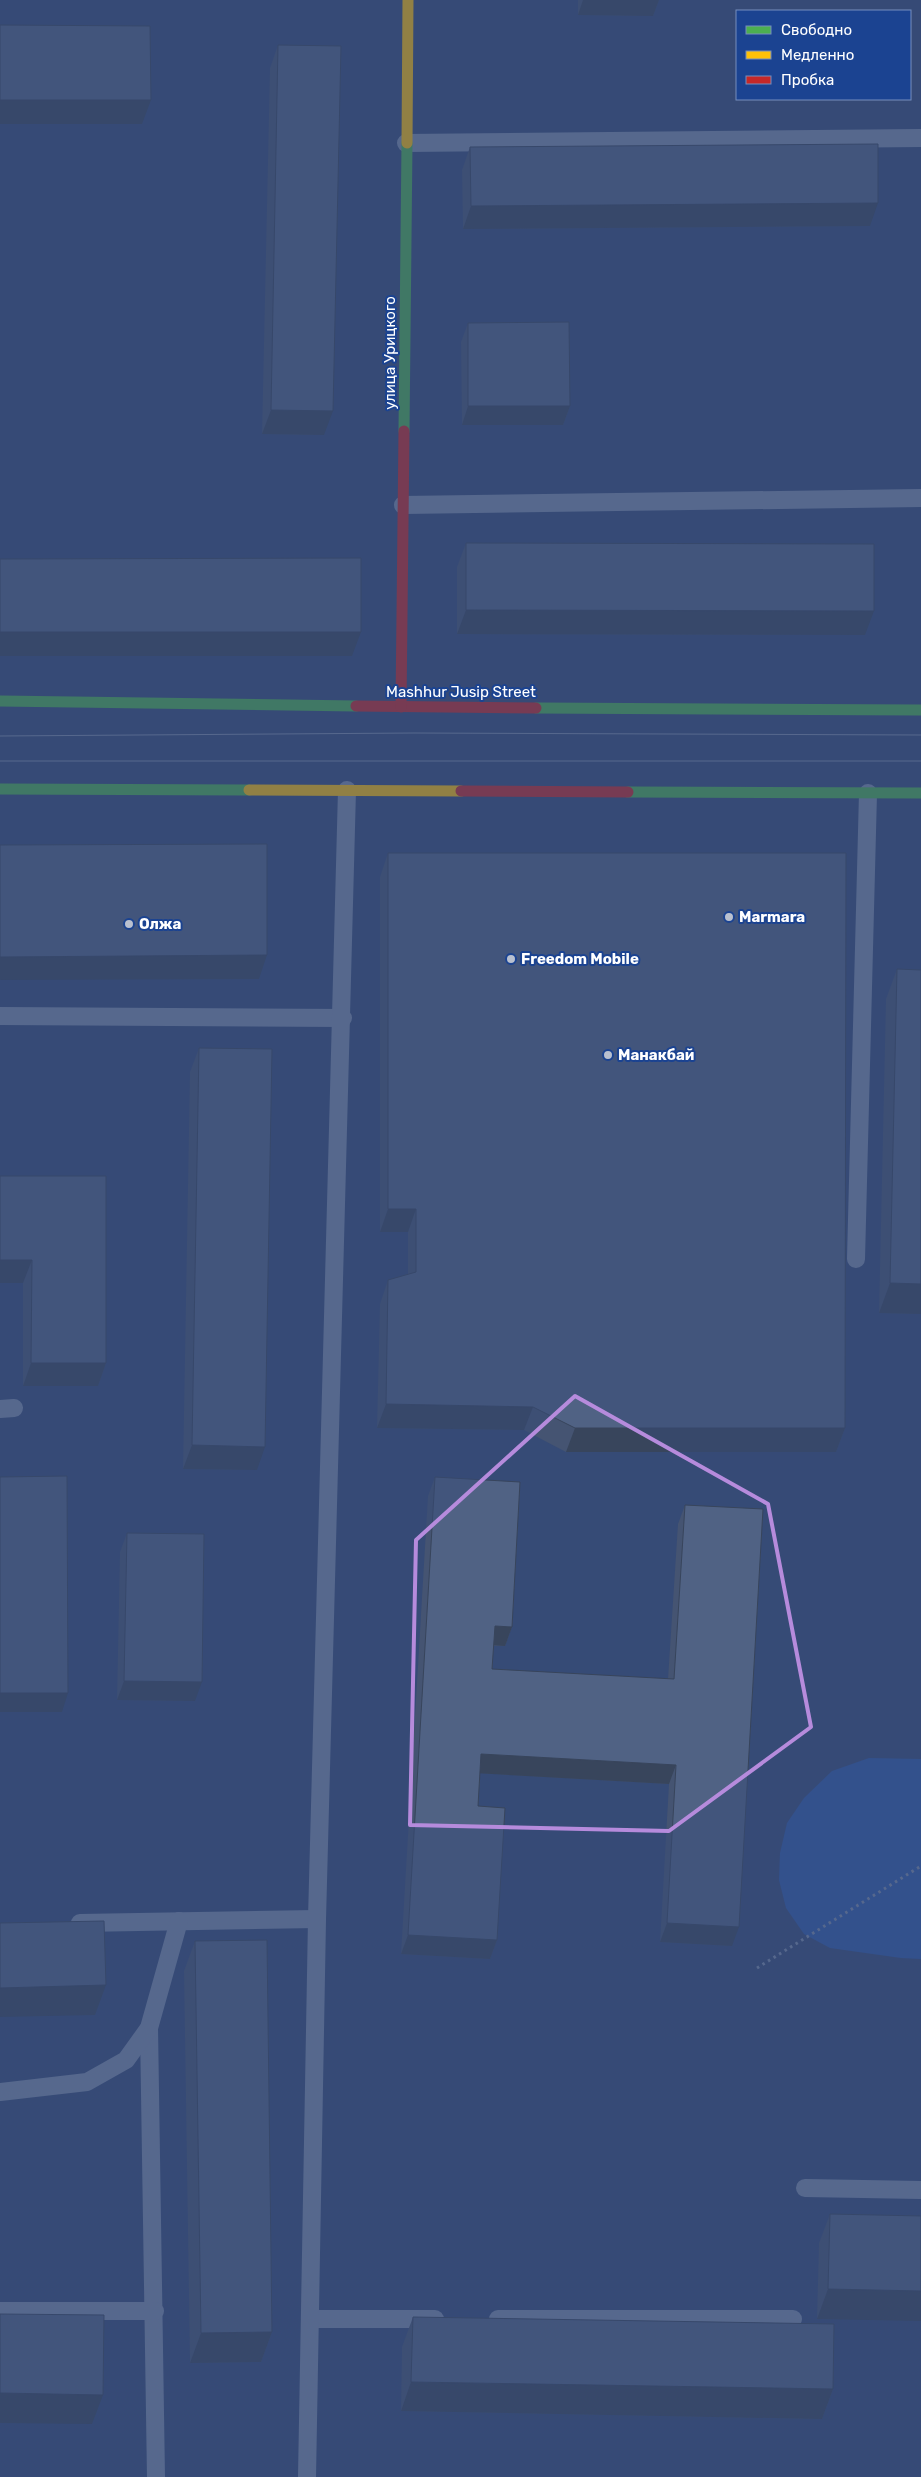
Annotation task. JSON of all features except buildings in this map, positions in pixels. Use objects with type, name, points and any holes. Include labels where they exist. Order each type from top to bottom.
[{"type":"street","name":"улица Урицкого","points":[[401,707],[408,0]]},
{"type":"street","name":"Mashhur Jusip Street","points":[[0,701],[401,707],[921,710]]},
{"type":"street","points":[[0,789],[921,793]]},
{"type":"lane","points":[[406,143],[921,138]]},
{"type":"lane","points":[[403,505],[921,498]]},
{"type":"lane","points":[[307,2477],[317,1919],[343,1018],[347,790]]},
{"type":"lane","points":[[856,1259],[868,793]]},
{"type":"lane","points":[[0,1016],[343,1018]]},
{"type":"lane","points":[[60,1923],[317,1919]]},
{"type":"lane","points":[[156,2477],[155,2311],[149,2028],[179,1921]]},
{"type":"lane","points":[[0,2092],[87,2082],[126,2060],[149,2028]]},
{"type":"lane","points":[[805,2188],[921,2190]]},
{"type":"lane","points":[[0,2311],[155,2311]]},
{"type":"lane","points":[[310,2319],[448,2319]]},
{"type":"lane","points":[[478,2319],[793,2319]]},
{"type":"path","points":[[757,1968],[921,1866]]},
{"type":"highlighted area","points":[[575,1396],[768,1504],[811,1727],[669,1831],[410,1825],[416,1540]]},
{"type":"shaded area","points":[[869,1758],[921,1759],[921,1959],[830,1948],[804,1934],[786,1908],[779,1880],[780,1853],[787,1823],[804,1798],[832,1771]]},
{"type":"tram line","points":[[0,736],[414,733],[921,735]]},
{"type":"tram line","points":[[0,761],[921,761]]},
{"type":"traffic: fast","points":[[404,431],[407,143]]},
{"type":"traffic: fast","points":[[0,701],[356,706]]},
{"type":"traffic: fast","points":[[536,708],[921,710]]},
{"type":"traffic: fast","points":[[0,789],[249,790]]},
{"type":"traffic: fast","points":[[628,792],[921,793]]},
{"type":"traffic: slow","points":[[407,143],[408,0]]},
{"type":"traffic: slow","points":[[249,790],[461,791]]},
{"type":"traffic: jam","points":[[401,707],[404,431]]},
{"type":"traffic: jam","points":[[356,706],[536,708]]},
{"type":"traffic: jam","points":[[461,791],[628,792]]},
{"type":"place","name":"Marmara","points":[[729,917]]},
{"type":"place","name":"Олжа","points":[[129,924]]},
{"type":"place","name":"Freedom Mobile","points":[[511,959]]},
{"type":"place","name":"Манакбай","points":[[608,1055]]}]
